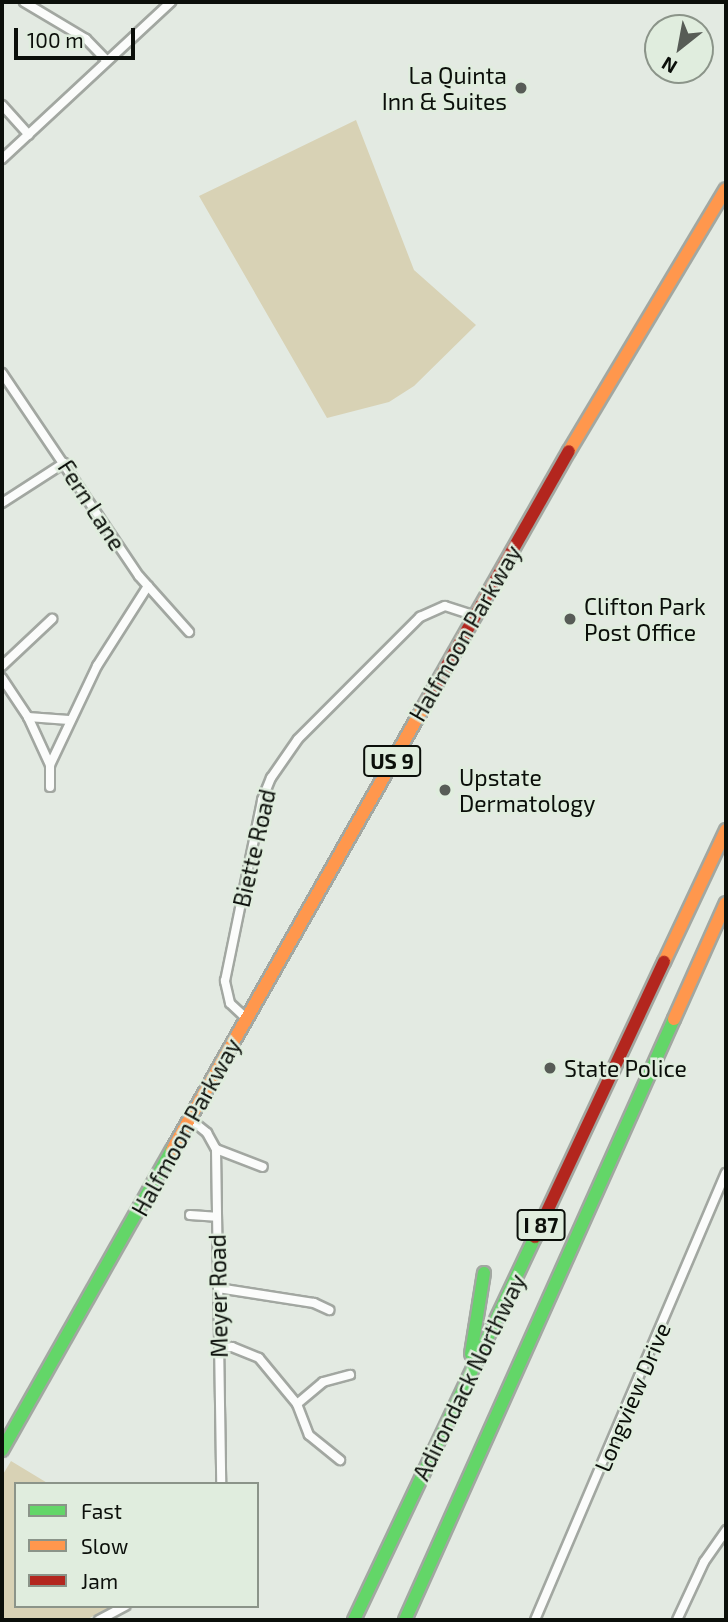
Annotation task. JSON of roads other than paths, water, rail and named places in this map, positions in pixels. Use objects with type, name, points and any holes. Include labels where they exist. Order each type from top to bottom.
[{"type":"main road","name":"Halfmoon Parkway","points":[[2,1450],[612,377],[726,189]]},
{"type":"main road","name":"Adirondack Northway","points":[[354,1620],[726,830]]},
{"type":"main road","name":"Adirondack Northway","points":[[405,1620],[726,902]]},
{"type":"main road","points":[[437,1442],[475,1343],[484,1273]]},
{"type":"street","points":[[24,2],[86,39],[106,60]]},
{"type":"street","points":[[2,159],[171,2]]},
{"type":"street","points":[[2,104],[29,135]]},
{"type":"street","name":"Fern Lane","points":[[2,373],[148,586],[188,632]]},
{"type":"street","points":[[2,503],[64,463]]},
{"type":"street","points":[[50,787],[50,765],[69,720],[148,586]]},
{"type":"street","name":"Biette Road","points":[[247,1019],[229,1003],[225,981],[262,800],[271,778],[298,739],[420,617],[445,606],[475,616]]},
{"type":"street","points":[[2,666],[52,619]]},
{"type":"street","points":[[2,678],[28,717],[50,765]]},
{"type":"street","points":[[28,717],[69,720]]},
{"type":"street","points":[[190,1119],[207,1133],[216,1149],[263,1167]]},
{"type":"street","name":"Meyer Road","points":[[216,1149],[221,1482]]},
{"type":"street","name":"Longview Drive","points":[[536,1620],[726,1173]]},
{"type":"street","points":[[190,1215],[216,1217]]},
{"type":"street","points":[[218,1288],[300,1300],[328,1310]]},
{"type":"street","points":[[219,1348],[259,1358],[298,1404],[309,1435],[340,1461]]},
{"type":"street","points":[[298,1404],[323,1382],[350,1375]]},
{"type":"street","points":[[677,1620],[704,1562],[726,1530]]},
{"type":"street","points":[[99,1620],[121,1608]]},
{"type":"place","name":"La Quinta Inn & Suites","points":[[521,88]]},
{"type":"place","name":"Clifton Park Post Office","points":[[570,619]]},
{"type":"place","name":"Upstate Dermatology","points":[[445,790]]},
{"type":"place","name":"State Police","points":[[550,1068]]}]
